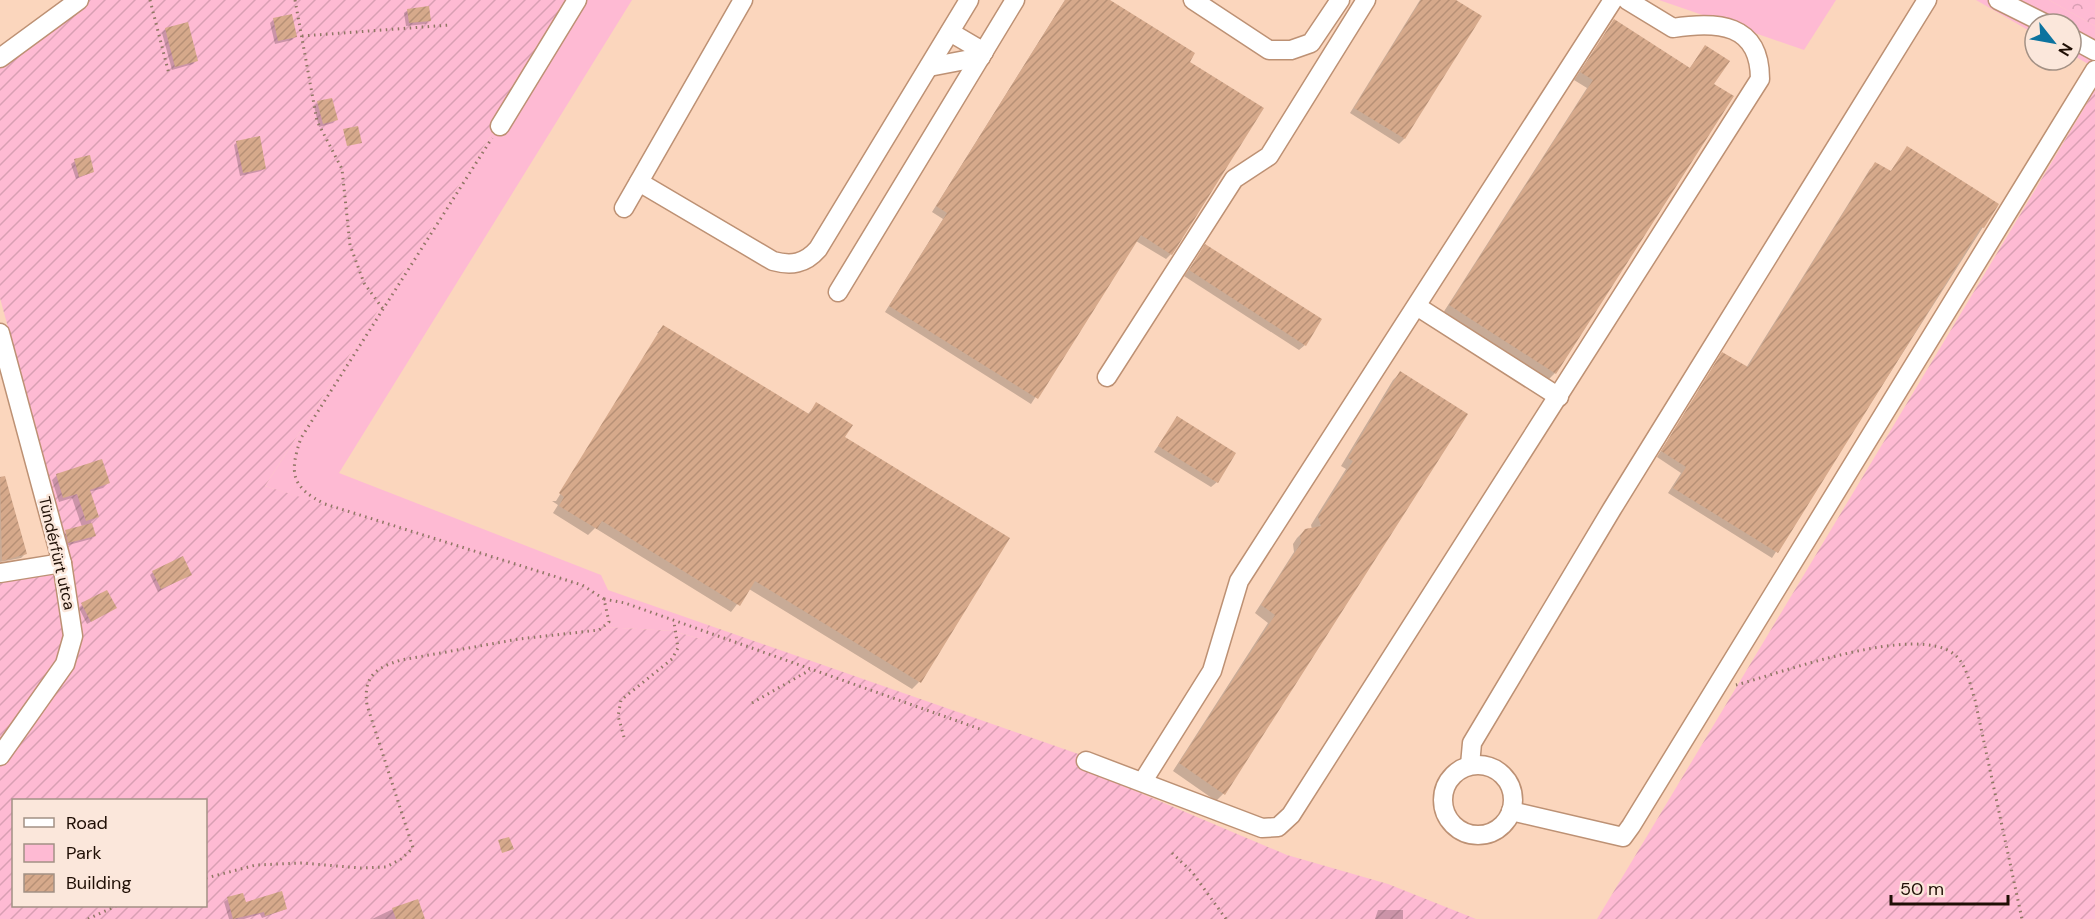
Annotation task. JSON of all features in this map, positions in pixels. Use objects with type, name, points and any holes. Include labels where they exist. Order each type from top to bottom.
[{"type":"street","points":[[0,57],[79,0]]},
{"type":"street","points":[[500,126],[578,0]]},
{"type":"street","points":[[624,208],[743,0]]},
{"type":"street","points":[[639,182],[773,261],[798,263],[818,249],[969,0]]},
{"type":"street","points":[[838,292],[1015,0]]},
{"type":"street","points":[[1193,0],[1269,50],[1291,50],[1311,43],[1340,0]]},
{"type":"street","points":[[1107,377],[1233,179],[1269,156],[1366,0]]},
{"type":"street","points":[[1143,781],[1212,671],[1239,582],[1418,307],[1612,0]]},
{"type":"street","points":[[1086,761],[1262,828],[1271,829],[1284,823],[1559,397],[1760,79],[1758,52],[1748,39],[1716,25],[1700,24],[1673,28],[1627,0]]},
{"type":"street","points":[[1470,765],[1473,743],[1927,0]]},
{"type":"street","points":[[1998,0],[2023,12]]},
{"type":"street","points":[[950,32],[982,54]]},
{"type":"street","points":[[929,67],[982,54]]},
{"type":"street","points":[[1511,811],[1623,837],[2095,70]]},
{"type":"street","points":[[1418,307],[1559,397]]},
{"type":"street","name":"Tündérfürt utca","points":[[0,333],[62,563],[73,622],[70,649],[65,664],[0,756]]},
{"type":"street","points":[[0,573],[62,563]]},
{"type":"street","points":[[1470,765],[1489,766],[1504,776],[1512,793],[1511,811],[1507,820],[1491,832],[1472,835],[1455,827],[1444,810],[1443,794],[1455,772],[1470,765]]},
{"type":"path","points":[[150,0],[169,74]]},
{"type":"path","points":[[295,0],[317,121],[342,169],[350,245],[364,283],[383,309]]},
{"type":"path","points":[[301,36],[450,25]]},
{"type":"path","points":[[500,126],[301,438],[293,461],[299,486],[309,496],[325,504],[582,585],[604,599],[625,603],[980,729]]},
{"type":"path","points":[[207,878],[256,865],[302,863],[361,868],[386,867],[401,859],[413,848],[366,705],[364,689],[367,681],[391,663],[401,660],[519,639],[599,630],[606,626],[610,616],[604,599]]},
{"type":"path","points":[[624,737],[618,716],[621,700],[672,659],[678,648],[674,622]]},
{"type":"path","points":[[1731,686],[1872,646],[1929,644],[1954,654],[1966,671],[1975,700],[2022,919]]},
{"type":"path","points":[[752,703],[810,670]]},
{"type":"path","points":[[1172,853],[1192,872],[1226,919]]},
{"type":"path","points":[[88,919],[114,907]]},
{"type":"green space","points":[[83,0],[578,0],[265,486],[580,584],[599,595],[604,627],[673,631],[704,640],[708,625],[1084,756],[1079,767],[1287,855],[1388,884],[1476,919],[0,919],[0,579],[74,571],[0,298],[0,63]]},
{"type":"green space","points":[[578,0],[632,0],[339,473],[601,575],[608,590],[708,625],[704,640],[673,631],[603,627],[599,595],[265,486]]},
{"type":"green space","points":[[1659,0],[1836,0],[1804,50]]},
{"type":"green space","points":[[1976,0],[2049,0],[2070,12],[2023,12],[2023,27]]},
{"type":"green space","points":[[2049,0],[2095,0],[2095,26],[2083,19],[2083,12],[2070,12]]},
{"type":"green space","points":[[2083,19],[2095,26],[2095,68],[2083,61]]},
{"type":"green space","points":[[2095,90],[2095,919],[1597,919],[1611,896]]},
{"type":"building","points":[[1065,0],[1110,0],[1195,53],[1190,62],[1264,108],[1172,255],[1141,235],[1038,399],[889,306],[947,213],[936,206]]},
{"type":"building","points":[[1421,0],[1456,0],[1482,16],[1405,139],[1354,108]]},
{"type":"building","points":[[429,6],[431,21],[409,23],[407,9]]},
{"type":"building","points":[[292,14],[297,37],[278,41],[273,18]]},
{"type":"building","points":[[1614,19],[1690,68],[1705,45],[1730,61],[1714,84],[1734,96],[1556,374],[1449,305],[1593,80],[1580,72]]},
{"type":"building","points":[[188,22],[198,61],[175,67],[165,28]]},
{"type":"building","points":[[332,98],[338,120],[323,124],[317,101]]},
{"type":"building","points":[[358,126],[362,143],[347,146],[343,129]]},
{"type":"building","points":[[260,136],[266,169],[243,173],[236,141]]},
{"type":"building","points":[[1907,146],[1999,204],[1984,228],[1981,227],[1778,553],[1673,488],[1686,467],[1661,451],[1722,352],[1748,367],[1875,162],[1891,171]]},
{"type":"building","points":[[90,155],[94,172],[79,177],[74,159]]},
{"type":"building","points":[[1205,244],[1322,319],[1306,346],[1189,270]]},
{"type":"building","points":[[663,325],[809,414],[816,402],[853,425],[845,437],[1010,538],[921,683],[755,581],[740,606],[602,521],[597,529],[559,506],[564,497],[559,493]]},
{"type":"building","points":[[1400,371],[1468,414],[1225,795],[1179,763],[1275,615],[1261,605],[1301,543],[1300,536],[1305,529],[1321,526],[1318,517],[1353,461],[1348,458]]},
{"type":"building","points":[[1177,416],[1236,453],[1218,483],[1158,446]]},
{"type":"building","points":[[102,459],[110,483],[90,490],[99,517],[86,521],[77,494],[63,498],[56,474]]},
{"type":"building","points":[[5,476],[27,554],[2,561],[0,477]]},
{"type":"building","points":[[92,523],[96,536],[68,543],[65,530]]},
{"type":"building","points":[[183,556],[192,575],[161,589],[152,571]]},
{"type":"building","points":[[107,590],[117,608],[91,622],[81,603]]},
{"type":"building","points":[[509,837],[514,849],[502,853],[498,840]]},
{"type":"building","points":[[282,891],[287,909],[265,916],[264,912],[233,919],[227,897],[243,893],[246,902]]},
{"type":"building","points":[[418,899],[425,919],[396,919],[392,908]]}]
